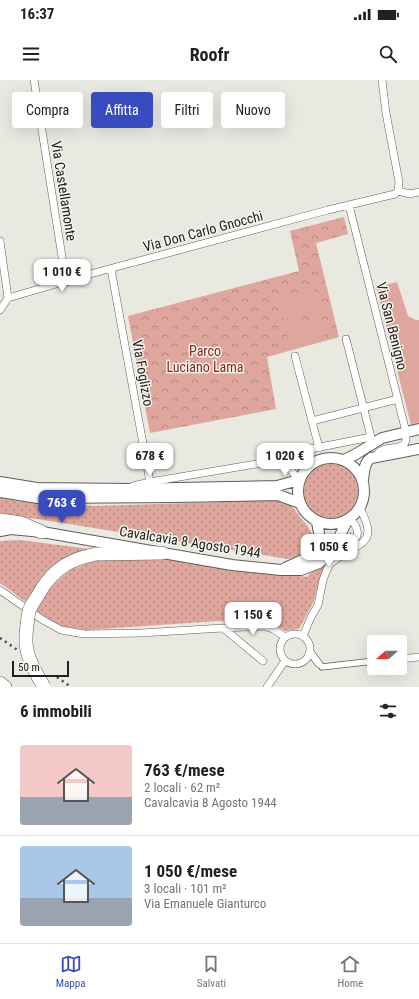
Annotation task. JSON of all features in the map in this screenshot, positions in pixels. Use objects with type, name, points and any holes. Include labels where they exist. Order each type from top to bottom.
[{"type":"highway","points":[[0,520],[22,523],[42,532]]},
{"type":"highway","points":[[44,687],[29,658],[26,639],[30,610],[49,578],[63,566],[77,559],[96,554],[162,553]]},
{"type":"highway","points":[[0,683],[6,687]]},
{"type":"main road","points":[[344,460],[382,438],[419,429]]},
{"type":"main road","points":[[363,480],[352,465],[344,460],[325,458],[316,461],[308,467],[299,480],[298,492],[300,503],[310,518],[317,522],[327,525],[338,524],[349,520],[360,508],[364,499],[364,470],[368,459],[419,449]]},
{"type":"main road","points":[[0,482],[37,488],[128,489],[277,486],[299,480]]},
{"type":"main road","points":[[0,492],[38,498],[278,495],[300,503]]},
{"type":"main road","name":"Cavalcavia 8 Agosto 1944","points":[[0,531],[11,529],[42,532],[232,565],[281,570],[301,570],[319,563],[334,548],[349,520]]},
{"type":"main road","name":"Cavalcavia 8 Agosto 1944","points":[[281,570],[304,560],[315,551],[319,545],[317,522]]},
{"type":"street","name":"Via Castellamonte","points":[[34,80],[66,282]]},
{"type":"street","points":[[382,80],[386,113],[399,182],[398,191]]},
{"type":"street","name":"Via Don Carlo Gnocchi","points":[[8,298],[349,205],[395,194],[398,191],[410,194],[419,192]]},
{"type":"street","name":"Via San Benigno","points":[[349,205],[406,432]]},
{"type":"street","points":[[0,241],[8,298],[0,310]]},
{"type":"street","name":"Via Foglizzo","points":[[111,269],[150,482]]},
{"type":"street","points":[[299,480],[281,462],[280,455],[371,437],[346,339]]},
{"type":"street","points":[[295,356],[319,448]]},
{"type":"street","points":[[312,421],[398,399]]},
{"type":"street","points":[[375,457],[381,451],[403,445],[406,442],[406,432]]},
{"type":"street","points":[[128,489],[136,485],[150,482],[268,462],[299,464],[308,467]]},
{"type":"street","points":[[303,636],[318,605],[323,580],[330,564],[347,551],[364,541],[367,536],[368,528],[360,508]]},
{"type":"street","points":[[347,551],[355,541],[358,530],[355,524],[349,520]]},
{"type":"street","points":[[0,590],[43,620],[61,630],[84,634],[141,633],[264,626],[273,628],[285,637]]},
{"type":"street","points":[[222,628],[263,661]]},
{"type":"street","points":[[294,634],[303,636],[309,643],[308,656],[303,662],[294,664],[285,661],[282,657],[280,644],[285,637],[294,634]]},
{"type":"street","points":[[407,658],[419,657]]},
{"type":"street","points":[[267,687],[285,661]]},
{"type":"street","points":[[322,667],[367,662]]},
{"type":"green space","name":"Parco Luciano Lama","points":[[344,217],[348,234],[316,243],[339,337],[267,357],[276,409],[150,433],[128,316],[299,271],[290,231]]},
{"type":"green space","points":[[397,282],[408,316],[419,320],[419,423],[411,425],[376,287]]},
{"type":"green space","points":[[314,289],[319,311],[283,320],[277,298]]},
{"type":"green space","points":[[321,318],[326,339],[290,349],[285,328]]},
{"type":"green space","points":[[326,464],[336,464],[346,468],[354,476],[358,486],[358,496],[354,506],[346,514],[336,518],[326,518],[316,514],[308,506],[304,496],[304,486],[308,476],[316,468]]},
{"type":"green space","points":[[0,495],[16,501],[95,506],[223,502],[279,498],[289,503],[309,528],[312,535],[309,546],[296,557],[288,559],[0,514]]},
{"type":"green space","points":[[351,532],[353,538],[319,581],[314,601],[299,629],[285,631],[269,620],[218,621],[86,630],[61,626],[35,611],[44,596],[54,584],[70,570],[96,560],[166,557],[307,577]]},
{"type":"green space","points":[[20,540],[90,549],[48,570],[26,602],[0,583],[0,541]]},
{"type":"railway","points":[[0,638],[19,651]]},
{"type":"railway","points":[[57,677],[71,687]]}]
